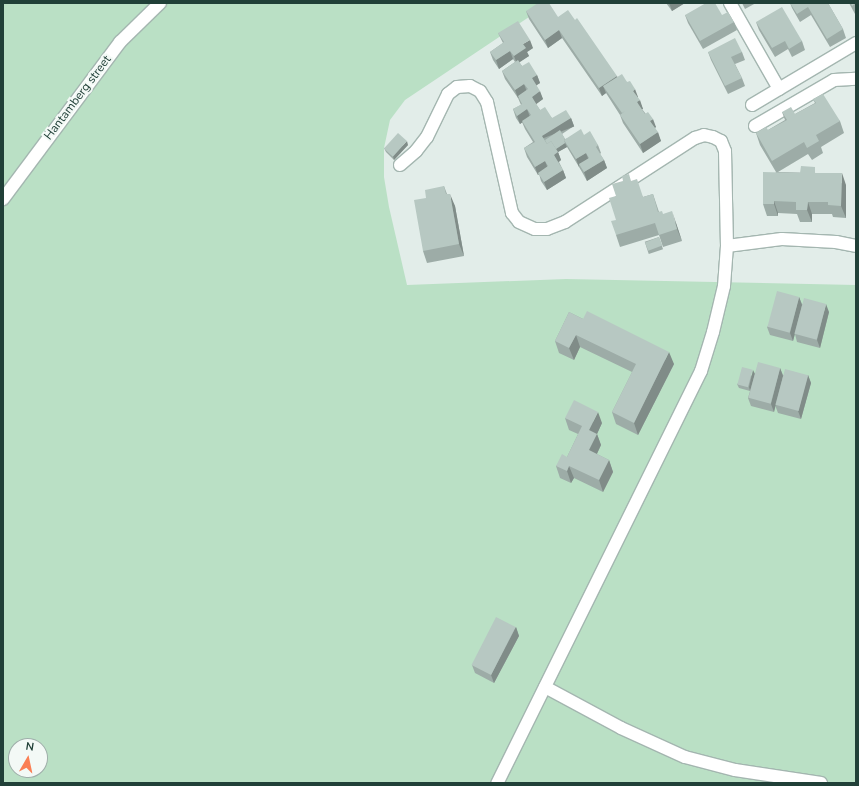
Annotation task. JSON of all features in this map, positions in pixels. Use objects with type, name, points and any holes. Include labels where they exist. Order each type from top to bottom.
[{"type":"street","name":"Hantamberg street","points":[[3,199],[120,42],[160,3]]},
{"type":"street","points":[[730,3],[779,89]]},
{"type":"street","points":[[752,105],[856,43]]},
{"type":"street","points":[[754,126],[834,80],[856,79]]},
{"type":"street","points":[[400,165],[416,151],[427,137],[448,94],[457,87],[470,86],[480,91],[487,102],[512,213],[519,222],[535,229],[547,229],[565,222],[694,138],[704,135],[713,137],[721,141],[725,151],[727,246],[724,286],[714,332],[701,371],[497,783]]},
{"type":"street","points":[[727,246],[782,239],[836,242],[856,246]]},
{"type":"street","points":[[545,687],[622,728],[685,757],[736,770],[821,783]]},
{"type":"green space","points":[[3,3],[550,3],[405,100],[390,120],[384,148],[384,177],[389,207],[407,285],[566,279],[856,285],[856,783],[3,783]]},
{"type":"building","points":[[538,3],[549,3],[558,17],[568,10],[575,20],[577,18],[617,76],[599,88],[559,30],[545,40],[526,11]]},
{"type":"building","points":[[706,3],[715,3],[722,15],[728,12],[734,22],[700,41],[685,15]]},
{"type":"building","points":[[790,3],[828,3],[843,29],[827,39],[808,7],[797,14]]},
{"type":"building","points":[[782,7],[802,41],[789,49],[785,41],[772,48],[756,22]]},
{"type":"building","points":[[518,21],[530,40],[523,44],[526,48],[514,56],[510,51],[496,60],[490,52],[504,42],[498,33]]},
{"type":"building","points":[[735,38],[742,52],[731,57],[742,78],[725,86],[708,52]]},
{"type":"building","points":[[518,60],[522,66],[529,62],[537,75],[532,78],[540,91],[532,97],[540,110],[545,107],[552,118],[566,110],[571,118],[542,136],[547,144],[551,141],[558,152],[554,155],[563,170],[544,182],[538,173],[548,166],[545,161],[535,167],[524,148],[535,142],[522,121],[531,115],[527,109],[517,116],[513,109],[522,104],[518,96],[528,89],[524,84],[515,90],[502,71]]},
{"type":"building","points":[[622,74],[627,82],[630,81],[635,89],[633,91],[640,100],[637,102],[645,114],[648,112],[653,119],[650,121],[658,132],[640,144],[620,115],[625,111],[622,113],[603,86]]},
{"type":"building","points":[[823,94],[840,121],[816,135],[819,141],[807,148],[804,142],[772,161],[756,133],[766,127],[768,130],[787,120],[782,112],[791,107],[795,114],[816,103],[813,99]]},
{"type":"building","points":[[581,129],[584,135],[590,131],[598,145],[596,147],[604,160],[584,172],[579,164],[589,158],[586,153],[576,159],[564,140]]},
{"type":"building","points":[[560,130],[565,139],[565,143],[556,149],[551,141],[547,144],[545,140]]},
{"type":"building","points":[[398,133],[407,141],[393,157],[384,149]]},
{"type":"building","points":[[801,166],[815,167],[815,173],[842,173],[841,206],[828,205],[828,202],[808,202],[807,210],[796,210],[796,202],[774,201],[774,204],[763,204],[763,172],[800,173]]},
{"type":"building","points":[[629,174],[631,181],[637,179],[643,197],[653,194],[658,212],[662,211],[663,214],[672,211],[677,229],[659,235],[655,223],[616,235],[611,221],[616,220],[609,198],[616,196],[612,184],[623,181],[622,176]]},
{"type":"building","points":[[444,186],[446,194],[450,194],[459,244],[423,251],[414,200],[426,198],[425,190]]},
{"type":"building","points":[[659,237],[662,245],[648,251],[645,242]]},
{"type":"building","points":[[777,291],[799,297],[790,333],[767,327]]},
{"type":"building","points":[[804,298],[826,304],[817,340],[794,334]]},
{"type":"building","points":[[587,311],[669,352],[634,423],[612,412],[636,364],[576,335],[569,348],[555,341],[569,312],[583,319]]},
{"type":"building","points":[[758,362],[780,368],[771,404],[748,398]]},
{"type":"building","points":[[742,367],[753,370],[748,387],[737,384]]},
{"type":"building","points":[[785,369],[808,375],[799,411],[775,405]]},
{"type":"building","points":[[574,400],[598,412],[589,430],[597,434],[589,450],[609,460],[599,480],[569,466],[567,471],[556,466],[562,454],[567,457],[582,426],[565,418]]},
{"type":"building","points":[[496,617],[516,627],[491,675],[471,665]]}]
